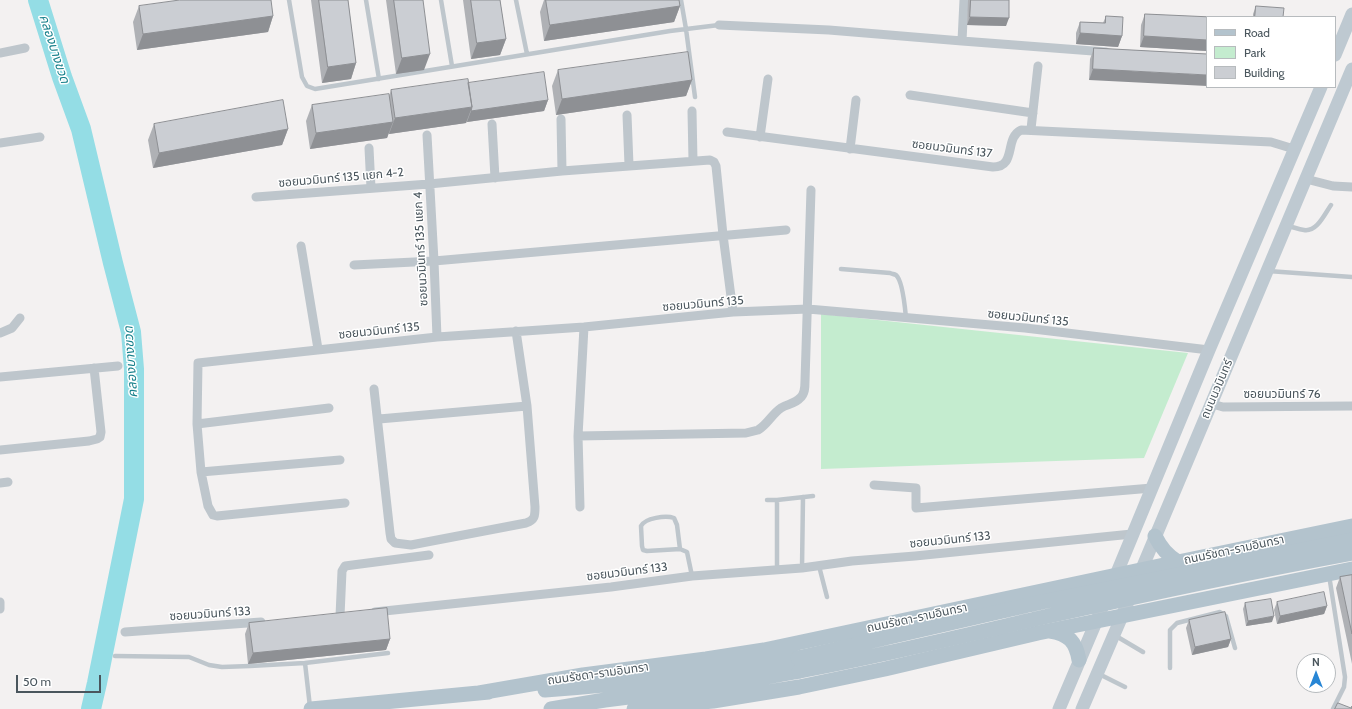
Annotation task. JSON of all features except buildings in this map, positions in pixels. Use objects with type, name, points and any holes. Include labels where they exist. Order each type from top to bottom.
[{"type":"main road","points":[[1336,53],[1352,14]]},
{"type":"main road","name":"ถนนนวมินทร์","points":[[1082,709],[1350,77]]},
{"type":"main road","name":"ถนนนวมินทร์","points":[[1059,709],[1321,88]]},
{"type":"main road","name":"ถนนรัชดา-รามอินทรา","points":[[311,709],[480,692],[583,675],[764,650],[1352,526]]},
{"type":"main road","points":[[1132,534],[1154,539],[1162,550],[1178,562]]},
{"type":"main road","points":[[1283,540],[1272,550],[1271,565],[1279,575],[1293,580]]},
{"type":"main road","name":"ถนนรัชดา-รามอินทรา","points":[[551,709],[605,700],[716,686],[1042,602],[1352,540]]},
{"type":"main road","name":"ถนนรัชดา-รามอินทรา","points":[[480,692],[593,687],[718,671],[855,661],[1044,617],[1352,553]]},
{"type":"main road","points":[[634,709],[713,701],[799,687],[885,669],[1044,632],[1095,624],[1147,610],[1293,580],[1352,570]]},
{"type":"main road","points":[[1037,592],[1045,596],[1052,608],[1044,632]]},
{"type":"main road","points":[[1095,624],[1114,635]]},
{"type":"main road","points":[[1044,632],[1062,633],[1073,642],[1078,651],[1079,660]]},
{"type":"street","points":[[962,42],[964,0]]},
{"type":"street","points":[[719,25],[829,30],[962,42],[1116,52]]},
{"type":"street","points":[[0,53],[25,48]]},
{"type":"street","points":[[1031,129],[1038,66]]},
{"type":"street","points":[[760,137],[768,79]]},
{"type":"street","points":[[910,95],[1033,113]]},
{"type":"street","points":[[850,149],[856,100]]},
{"type":"street","points":[[692,111],[693,161]]},
{"type":"street","points":[[627,115],[629,165]]},
{"type":"street","points":[[561,119],[562,171]]},
{"type":"street","points":[[492,124],[495,178]]},
{"type":"street","name":"ซอยนวมินทร์ 137","points":[[727,132],[850,149],[1000,167],[1004,164],[1016,132],[1031,129],[1271,142],[1294,149]]},
{"type":"street","name":"ซอยนวมินทร์ 135 แยก 4","points":[[427,135],[437,337]]},
{"type":"street","points":[[0,143],[40,137]]},
{"type":"street","points":[[369,148],[371,188]]},
{"type":"street","name":"ซอยนวมินทร์ 135 แยก 4-2","points":[[256,197],[429,184],[629,165],[710,160],[714,162],[716,166],[733,312]]},
{"type":"street","points":[[1306,179],[1333,186],[1352,187]]},
{"type":"street","points":[[578,436],[746,433],[762,427],[781,408],[801,398],[804,393],[811,190]]},
{"type":"street","points":[[354,265],[434,261],[786,230]]},
{"type":"street","points":[[301,246],[318,349]]},
{"type":"street","name":"ซอยนวมินทร์ 135","points":[[196,424],[198,363],[437,337],[584,327],[733,312],[808,309],[1025,328],[1209,350]]},
{"type":"street","points":[[0,333],[12,328],[20,318]]},
{"type":"street","points":[[580,507],[578,436],[584,327]]},
{"type":"street","points":[[374,388],[379,419],[391,539],[395,543],[411,545],[526,523],[534,519],[535,507],[527,406],[516,331]]},
{"type":"street","points":[[0,377],[118,366]]},
{"type":"street","points":[[0,450],[89,441],[100,437],[101,432],[94,368]]},
{"type":"street","name":"ซอยนวมินทร์ 76","points":[[1212,404],[1223,407],[1352,406]]},
{"type":"street","points":[[379,419],[527,406]]},
{"type":"street","points":[[329,408],[196,424],[202,472],[208,506],[212,515],[217,516],[345,503]]},
{"type":"street","points":[[202,472],[340,460]]},
{"type":"street","points":[[874,485],[916,488],[916,508],[1152,488]]},
{"type":"street","name":"ซอยนวมินทร์ 133","points":[[363,613],[611,587],[692,576],[802,568],[852,561],[1132,534]]},
{"type":"street","points":[[340,616],[342,571],[345,566],[429,555]]},
{"type":"street","points":[[0,602],[0,609]]},
{"type":"street","name":"ซอยนวมินทร์ 133","points":[[125,632],[271,621]]},
{"type":"lane","points":[[289,0],[302,77],[307,86],[315,89],[527,54],[719,25]]},
{"type":"lane","points":[[366,0],[379,79]]},
{"type":"lane","points":[[441,0],[452,66]]},
{"type":"lane","points":[[516,0],[527,54]]},
{"type":"lane","points":[[681,0],[694,97]]},
{"type":"lane","points":[[1286,225],[1305,230],[1312,229],[1319,223],[1331,205]]},
{"type":"lane","points":[[841,269],[890,273],[896,275],[899,280],[906,318]]},
{"type":"lane","points":[[1267,270],[1352,277]]},
{"type":"lane","points":[[767,500],[813,496]]},
{"type":"lane","points":[[802,568],[803,497]]},
{"type":"lane","points":[[777,500],[777,570]]},
{"type":"lane","points":[[680,549],[677,526],[674,518],[659,517],[644,521],[641,526],[643,550],[680,549],[687,552],[692,576]]},
{"type":"lane","points":[[819,566],[827,597]]},
{"type":"lane","points":[[1329,574],[1345,677],[1344,687],[1333,709]]},
{"type":"lane","points":[[1170,668],[1170,630],[1177,623],[1220,612],[1226,616],[1235,648]]},
{"type":"lane","points":[[1114,635],[1142,652]]},
{"type":"lane","points":[[115,656],[189,657],[209,665],[222,667],[305,663],[388,653]]},
{"type":"lane","points":[[305,663],[311,709]]},
{"type":"lane","points":[[1098,673],[1126,687]]},
{"type":"green space","points":[[821,314],[1188,353],[1144,458],[821,469]]},
{"type":"waterway","name":"คลองบางขวด","points":[[38,0],[62,77],[81,129],[131,332],[134,369],[134,499],[91,709]]}]
